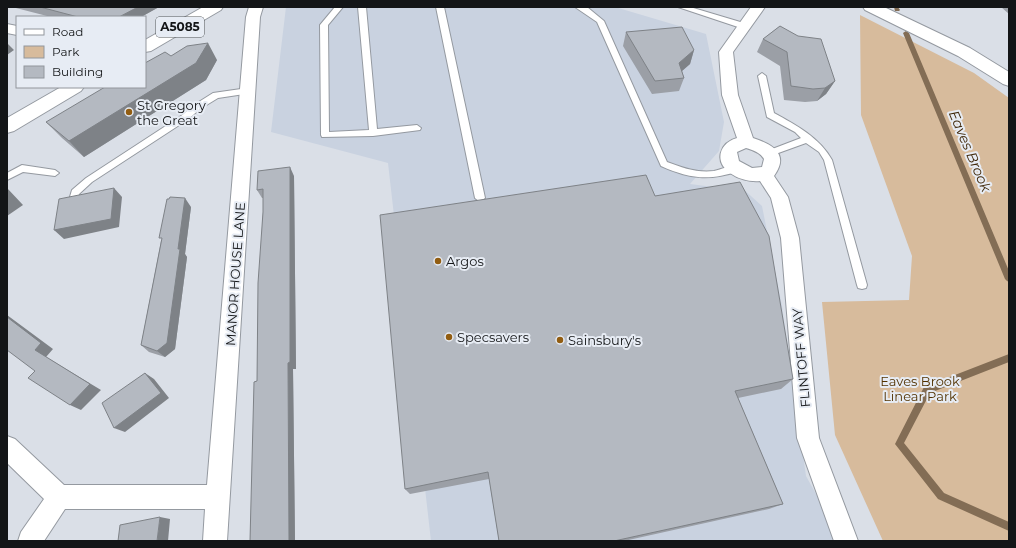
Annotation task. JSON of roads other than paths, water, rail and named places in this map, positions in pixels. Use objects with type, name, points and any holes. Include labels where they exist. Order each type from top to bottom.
[{"type":"main road","name":"A5085","points":[[146,46],[214,7]]},
{"type":"main road","points":[[871,7],[964,52],[1009,80]]},
{"type":"main road","points":[[7,126],[73,88]]},
{"type":"street","name":"MANOR HOUSE LANE","points":[[215,541],[253,16],[256,7]]},
{"type":"street","points":[[746,142],[730,95],[726,52],[758,7]]},
{"type":"street","points":[[746,142],[757,144],[770,153],[773,159],[772,167],[764,174],[753,175],[736,169],[729,160],[728,154],[729,149],[738,143],[746,142]]},
{"type":"street","name":"FLINTOFF WAY","points":[[764,174],[779,197],[790,238],[808,438],[846,541]]},
{"type":"street","points":[[7,447],[59,497],[218,498]]},
{"type":"street","points":[[30,541],[59,497]]},
{"type":"lane","points":[[340,7],[324,25],[325,135],[372,133],[417,128]]},
{"type":"lane","points":[[362,7],[372,133]]},
{"type":"lane","points":[[440,7],[480,198]]},
{"type":"lane","points":[[580,7],[600,21],[664,164],[682,172],[699,174],[714,174],[736,169]]},
{"type":"lane","points":[[682,7],[744,26]]},
{"type":"lane","points":[[762,76],[770,114],[798,130],[822,150],[828,160],[862,285]]},
{"type":"lane","points":[[74,200],[75,193],[89,180],[184,118],[197,107],[216,95],[248,91]]},
{"type":"lane","points":[[770,153],[807,139]]},
{"type":"lane","points":[[7,177],[22,168],[55,172]]},
{"type":"waterway","name":"Eaves Brook","points":[[906,33],[1009,279]]},
{"type":"waterway","name":"Eaves Brook","points":[[1009,358],[927,390],[899,444],[941,496],[1009,527]]},
{"type":"place","name":"St Gregory the Great","points":[[129,112]]},
{"type":"place","name":"Argos","points":[[438,261]]},
{"type":"place","name":"Specsavers","points":[[449,337]]},
{"type":"place","name":"Sainsbury's","points":[[560,340]]},
{"type":"park label","name":"Eaves Brook Linear Park","points":[[920,388]]}]
